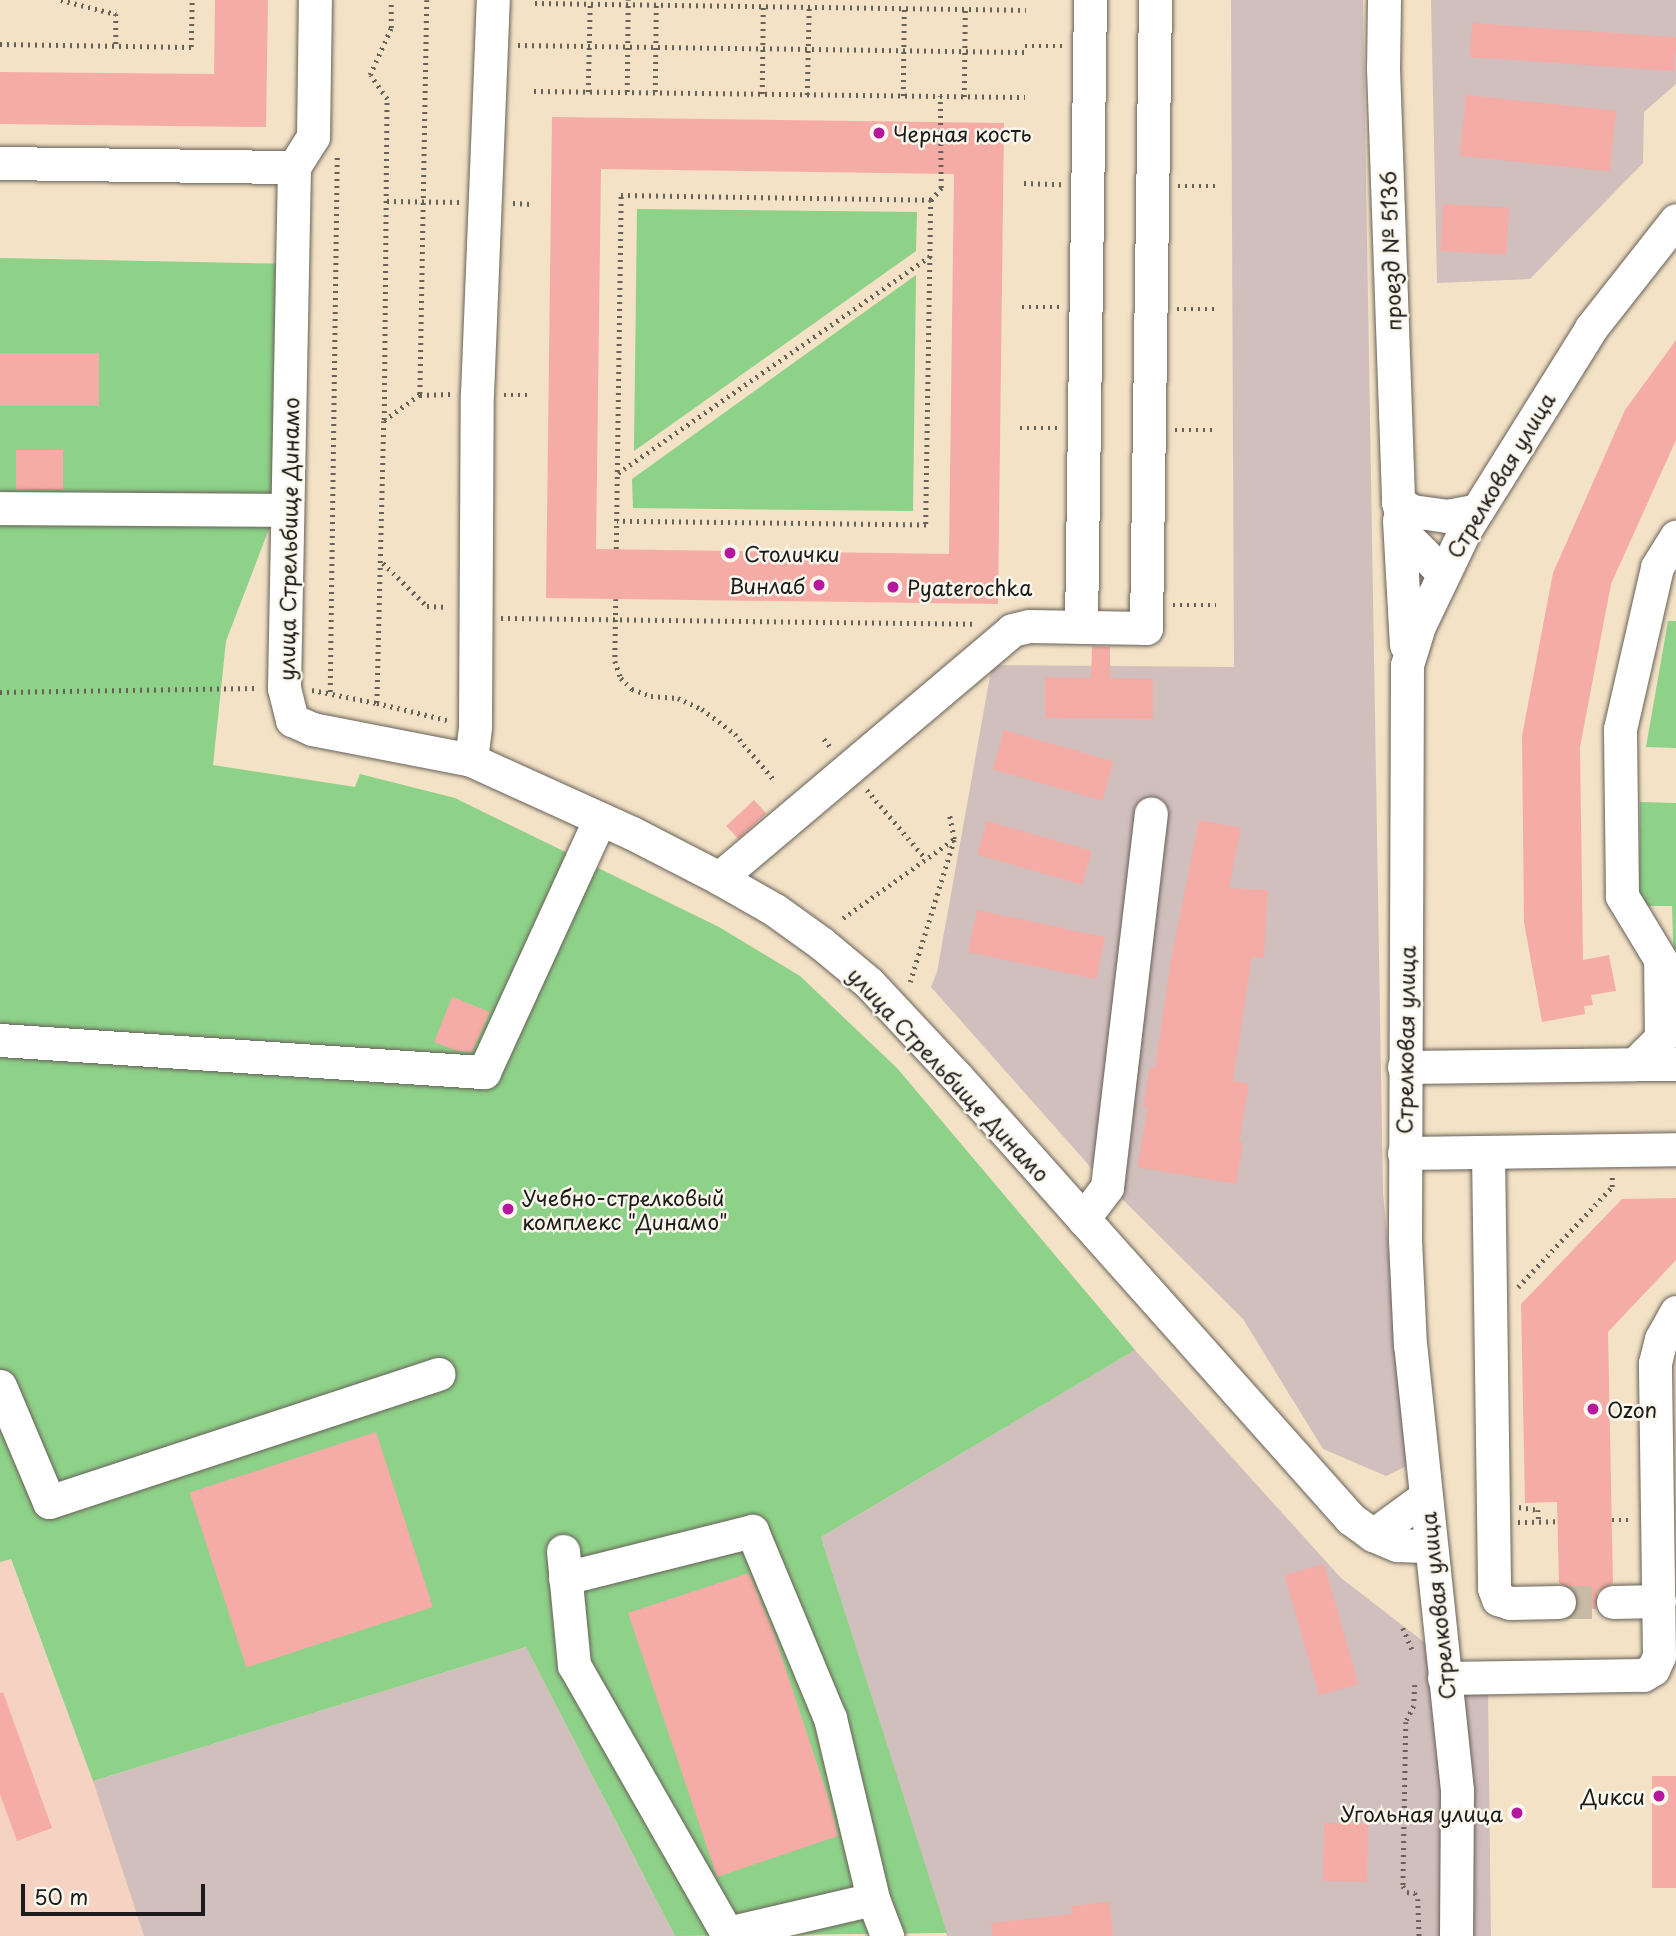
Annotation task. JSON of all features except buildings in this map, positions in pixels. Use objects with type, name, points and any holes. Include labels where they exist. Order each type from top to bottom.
[{"type":"street","points":[[0,163],[294,167],[313,137],[315,0]]},
{"type":"street","points":[[471,760],[475,726],[477,394],[493,0]]},
{"type":"street","points":[[1081,627],[1090,0]]},
{"type":"street","points":[[719,878],[1012,629],[1030,626],[1146,628],[1155,0]]},
{"type":"street","name":"проезд № 5136","points":[[1384,0],[1383,68],[1398,502],[1407,665]]},
{"type":"street","name":"улица Стрельбище Динамо","points":[[294,167],[284,688],[292,720],[312,729],[471,760],[600,819],[719,878],[821,943],[869,983],[1351,1519],[1373,1535],[1396,1545],[1430,1546]]},
{"type":"street","name":"Стрелковая улица","points":[[1457,1936],[1457,1790],[1429,1680],[1430,1546],[1410,1346],[1404,1153],[1407,665],[1418,628],[1442,572],[1477,510],[1591,328],[1676,220]]},
{"type":"street","points":[[1398,502],[1412,511],[1447,516],[1477,510]]},
{"type":"street","name":"проезд № 5136","points":[[1398,502],[1407,537],[1442,572]]},
{"type":"street","points":[[0,508],[287,510]]},
{"type":"street","points":[[1635,1064],[1661,1038],[1660,959],[1622,896],[1620,729],[1657,567],[1676,537]]},
{"type":"street","points":[[1083,1219],[1107,1187],[1151,814]]},
{"type":"street","points":[[0,1040],[484,1072],[600,819]]},
{"type":"street","points":[[1404,1067],[1676,1063]]},
{"type":"street","points":[[1404,1153],[1676,1149]]},
{"type":"street","points":[[1488,1152],[1494,1588],[1498,1599],[1510,1603],[1559,1602]]},
{"type":"street","points":[[1429,1680],[1643,1675],[1653,1669],[1659,1656],[1655,1363],[1661,1339],[1676,1312]]},
{"type":"street","points":[[0,1386],[50,1502],[439,1374]]},
{"type":"street","points":[[1373,1535],[1425,1497]]},
{"type":"street","points":[[873,1899],[727,1933],[574,1665],[564,1565],[752,1531],[830,1718],[873,1899],[887,1936]]},
{"type":"street","points":[[1613,1602],[1659,1601]]},
{"type":"path","points":[[61,0],[116,14],[116,46]]},
{"type":"path","points":[[0,44],[191,47],[192,0]]},
{"type":"path","points":[[377,703],[382,562],[387,99],[370,75],[391,28],[391,0]]},
{"type":"path","points":[[384,421],[420,395],[427,0]]},
{"type":"path","points":[[627,92],[628,2]]},
{"type":"path","points":[[535,3],[628,2],[656,5],[1026,10]]},
{"type":"path","points":[[588,92],[590,4]]},
{"type":"path","points":[[655,92],[656,5]]},
{"type":"path","points":[[762,94],[763,6]]},
{"type":"path","points":[[807,95],[809,7]]},
{"type":"path","points":[[903,96],[905,8]]},
{"type":"path","points":[[964,97],[965,9]]},
{"type":"path","points":[[492,43],[1025,52]]},
{"type":"path","points":[[534,91],[1025,97]]},
{"type":"path","points":[[617,522],[926,526],[931,200],[941,188],[940,96]]},
{"type":"path","points":[[330,692],[337,144]]},
{"type":"path","points":[[1024,183],[1087,184]]},
{"type":"path","points":[[1152,185],[1215,186]]},
{"type":"path","points":[[616,549],[621,195],[931,200]]},
{"type":"path","points":[[617,473],[930,256]]},
{"type":"path","points":[[1022,307],[1086,307]]},
{"type":"path","points":[[1151,308],[1215,309]]},
{"type":"path","points":[[382,562],[427,606],[474,613],[615,619],[986,624]]},
{"type":"path","points":[[616,599],[615,661],[621,678],[632,689],[651,696],[678,698],[702,709],[735,734],[775,780]]},
{"type":"path","points":[[0,692],[284,688],[330,692],[475,726]]},
{"type":"path","points":[[824,739],[926,859]]},
{"type":"path","points":[[910,982],[954,839],[949,813]]},
{"type":"path","points":[[842,918],[954,839]]},
{"type":"path","points":[[1513,1294],[1612,1187]]},
{"type":"path","points":[[1516,1502],[1524,1509],[1538,1510],[1539,1521]]},
{"type":"path","points":[[1527,1522],[1557,1521]]},
{"type":"path","points":[[1403,1628],[1414,1656]]},
{"type":"path","points":[[1419,1936],[1418,1899],[1415,1893],[1407,1892],[1403,1886],[1406,1722],[1429,1680]]},
{"type":"shaded area","points":[[1231,0],[1363,0],[1383,1193],[1409,1465],[1386,1476],[1323,1449],[1243,1319],[1094,1171],[931,987],[937,972],[992,665],[1234,667]]},
{"type":"shaded area","points":[[1431,0],[1676,0],[1676,84],[1644,112],[1643,163],[1530,279],[1437,283]]},
{"type":"shaded area","points":[[1135,1350],[1341,1578],[1424,1642],[1470,1691],[1488,1692],[1491,1936],[947,1936],[821,1537]]},
{"type":"shaded area","points":[[10,1558],[93,1781],[144,1936],[0,1936],[0,1562]]},
{"type":"shaded area","points":[[526,1647],[675,1936],[144,1936],[93,1781]]},
{"type":"green space","points":[[637,209],[917,212],[916,251],[634,451]]},
{"type":"green space","name":"Учебно-стрелковый комплекс \"Динамо\"","points":[[0,258],[297,264],[294,464],[226,641],[213,765],[355,787],[360,774],[455,798],[719,927],[800,976],[897,1068],[1135,1350],[821,1537],[947,1933],[675,1936],[526,1647],[93,1781],[11,1559],[0,1562]]},
{"type":"green space","points":[[916,275],[913,511],[633,508],[632,479]]},
{"type":"green space","points":[[1668,621],[1676,621],[1676,748],[1646,747]]},
{"type":"green space","points":[[1640,802],[1676,803],[1676,1035],[1672,906],[1639,906]]},
{"type":"tunnel","points":[[1559,1602],[1613,1602]]},
{"type":"place","name":"Черная кость","points":[[879,133]]},
{"type":"place","name":"Столички","points":[[730,553]]},
{"type":"place","name":"Винлаб","points":[[819,585]]},
{"type":"place","name":"Pyaterochka","points":[[893,587]]},
{"type":"place","name":"Учебно-стрелковый комплекс \"Динамо\"","points":[[508,1209]]},
{"type":"place","name":"Ozon","points":[[1593,1409]]},
{"type":"place","name":"Дикси","points":[[1659,1796]]},
{"type":"place","name":"Угольная улица","points":[[1517,1813]]}]
